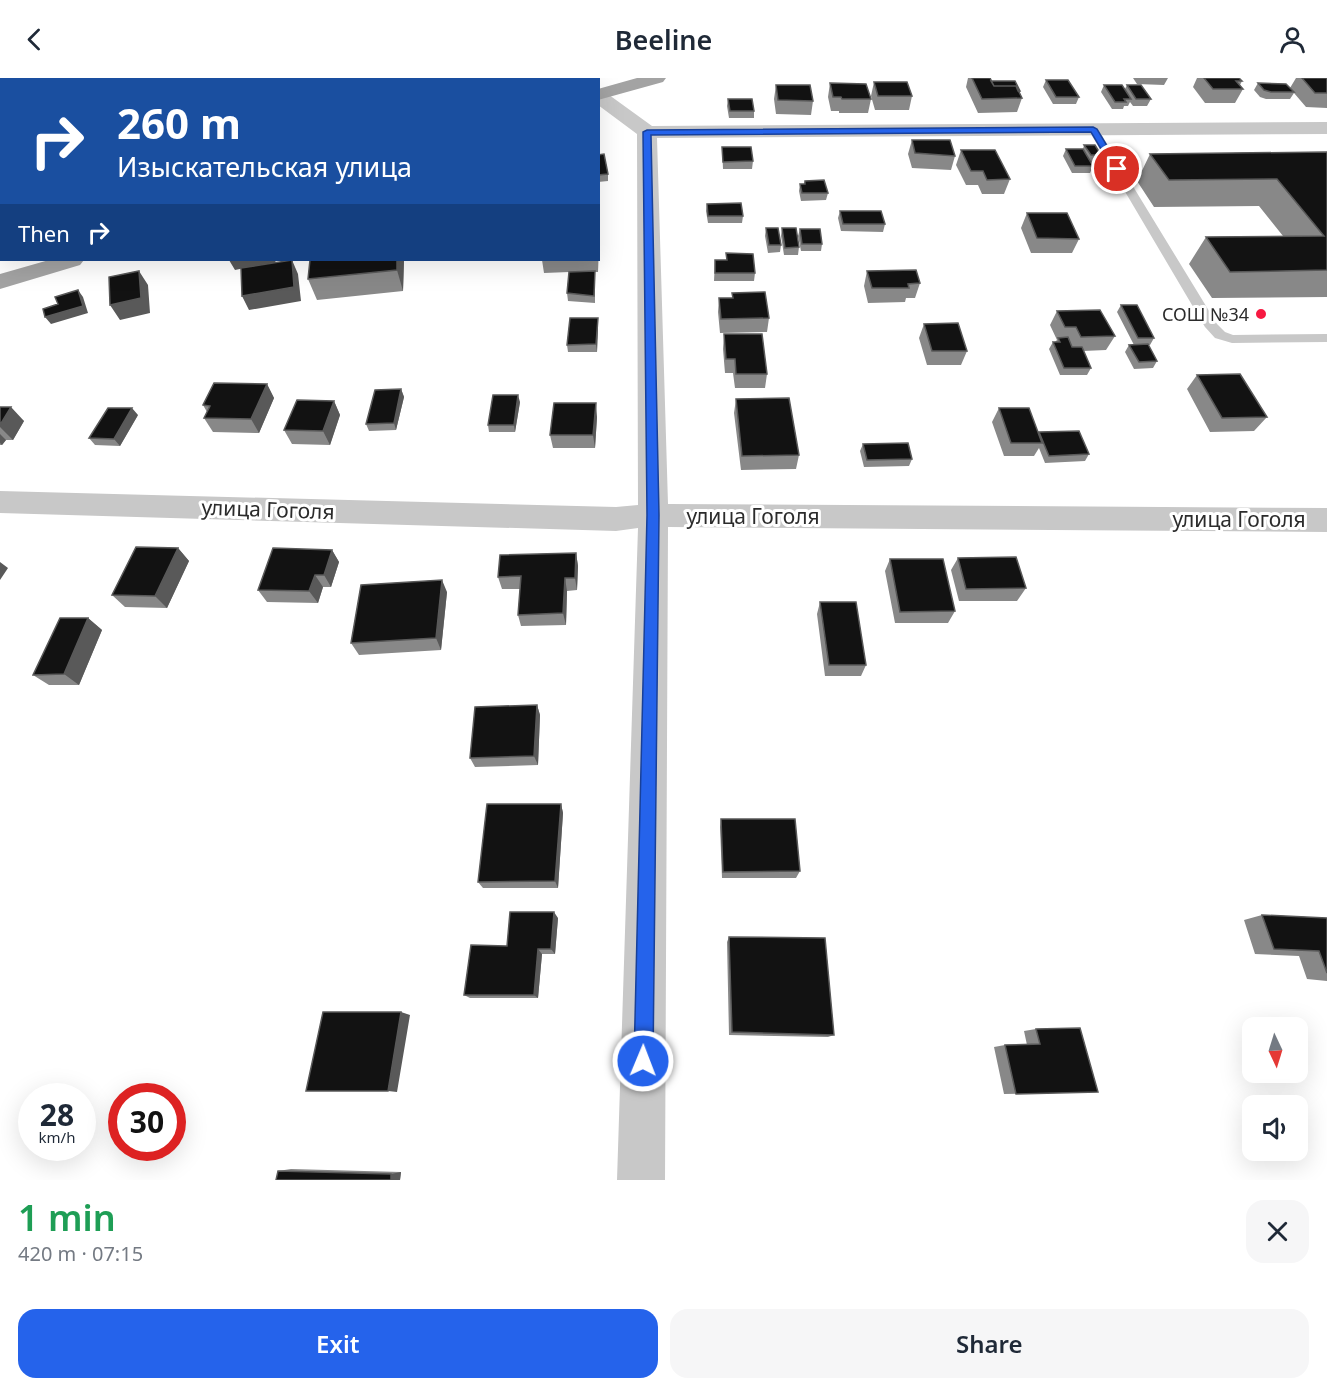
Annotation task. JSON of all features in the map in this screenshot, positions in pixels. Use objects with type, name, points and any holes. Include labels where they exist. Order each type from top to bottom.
[{"type":"main road","points":[[600,95],[657,78]]},
{"type":"main road","points":[[0,282],[69,261]]},
{"type":"street","points":[[600,97],[647,132],[1327,128]]},
{"type":"street","points":[[641,1180],[653,515],[647,132]]},
{"type":"street","name":"улица Гоголя","points":[[0,502],[616,519],[653,515],[1327,520]]},
{"type":"lane","points":[[1093,129],[1212,327],[1220,335],[1232,339],[1327,338]]},
{"type":"building","points":[[972,78],[990,78],[994,86],[1016,86],[1022,98],[982,99]]},
{"type":"building","points":[[1204,78],[1239,78],[1242,81],[1236,81],[1243,89],[1213,89]]},
{"type":"building","points":[[1302,78],[1327,78],[1327,93],[1315,93]]},
{"type":"building","points":[[1046,80],[1068,80],[1079,97],[1056,97]]},
{"type":"building","points":[[991,81],[1015,81],[1020,91],[1016,86],[994,86]]},
{"type":"building","points":[[874,82],[907,82],[912,96],[878,96]]},
{"type":"building","points":[[830,83],[866,84],[871,99],[833,97]]},
{"type":"building","points":[[1258,83],[1286,84],[1294,92],[1271,92],[1264,90]]},
{"type":"building","points":[[776,85],[810,85],[813,101],[778,100]]},
{"type":"building","points":[[1104,85],[1122,85],[1131,99],[1124,99],[1126,102],[1115,102]]},
{"type":"building","points":[[1127,85],[1141,85],[1151,99],[1136,99]]},
{"type":"building","points":[[728,99],[752,99],[754,111],[730,111]]},
{"type":"building","points":[[912,140],[950,140],[955,156],[915,153]]},
{"type":"building","points":[[1084,145],[1095,145],[1101,155],[1091,155]]},
{"type":"building","points":[[722,147],[751,147],[753,161],[723,162]]},
{"type":"building","points":[[1066,149],[1083,149],[1093,166],[1075,166]]},
{"type":"building","points":[[961,150],[995,150],[1010,179],[987,180],[983,171],[971,171]]},
{"type":"building","points":[[1327,152],[1327,270],[1230,272],[1206,237],[1324,236],[1277,179],[1169,180],[1150,154]]},
{"type":"building","points":[[604,154],[608,174],[600,175],[600,155]]},
{"type":"building","points":[[824,180],[828,193],[802,193],[800,184],[805,184],[805,181]]},
{"type":"building","points":[[741,203],[743,216],[708,216],[707,204]]},
{"type":"building","points":[[840,211],[881,211],[885,224],[843,224]]},
{"type":"building","points":[[1027,213],[1067,213],[1079,239],[1037,238]]},
{"type":"building","points":[[766,228],[778,228],[781,245],[769,245]]},
{"type":"building","points":[[782,228],[796,228],[799,247],[785,248]]},
{"type":"building","points":[[800,229],[820,229],[822,244],[802,244]]},
{"type":"building","points":[[726,253],[753,254],[755,273],[715,273],[715,260],[727,260]]},
{"type":"building","points":[[292,261],[294,287],[242,296],[241,268]]},
{"type":"building","points":[[310,261],[397,261],[397,270],[308,279]]},
{"type":"building","points":[[916,270],[920,283],[908,284],[909,288],[872,288],[867,271]]},
{"type":"building","points":[[139,271],[141,298],[110,305],[109,277]]},
{"type":"building","points":[[595,271],[594,296],[567,293],[569,272]]},
{"type":"building","points":[[78,290],[83,306],[45,317],[43,309],[58,304],[55,297]]},
{"type":"building","points":[[765,292],[769,318],[721,319],[719,298],[733,298],[732,293]]},
{"type":"building","points":[[1121,305],[1137,305],[1154,338],[1138,338]]},
{"type":"building","points":[[1100,310],[1115,336],[1081,337],[1076,327],[1065,327],[1057,311]]},
{"type":"building","points":[[570,318],[598,318],[596,344],[567,345]]},
{"type":"building","points":[[958,323],[967,351],[932,351],[924,324]]},
{"type":"building","points":[[724,334],[762,334],[767,374],[736,374],[735,359],[726,359]]},
{"type":"building","points":[[1068,337],[1072,347],[1082,347],[1091,368],[1064,368],[1053,342],[1060,342],[1058,338]]},
{"type":"building","points":[[1148,344],[1157,361],[1139,362],[1129,345]]},
{"type":"building","points":[[1240,374],[1267,417],[1222,418],[1197,375]]},
{"type":"building","points":[[214,383],[267,384],[251,419],[204,418],[210,406],[203,405]]},
{"type":"building","points":[[401,389],[394,423],[366,424],[375,390]]},
{"type":"building","points":[[493,395],[518,395],[514,425],[488,425]]},
{"type":"building","points":[[789,398],[799,455],[742,456],[736,399]]},
{"type":"building","points":[[297,400],[334,401],[323,431],[284,430]]},
{"type":"building","points":[[554,403],[596,403],[593,435],[550,435]]},
{"type":"building","points":[[0,407],[11,407],[0,425]]},
{"type":"building","points":[[108,408],[132,408],[114,439],[89,438]]},
{"type":"building","points":[[999,408],[1029,408],[1042,443],[1011,443]]},
{"type":"building","points":[[1079,431],[1089,454],[1049,456],[1039,432]]},
{"type":"building","points":[[908,443],[912,459],[867,460],[863,444]]},
{"type":"building","points":[[136,547],[178,548],[155,596],[112,595]]},
{"type":"building","points":[[273,548],[332,550],[324,575],[315,575],[309,591],[258,590]]},
{"type":"building","points":[[576,553],[575,578],[565,578],[563,613],[518,615],[521,576],[498,577],[500,555]]},
{"type":"building","points":[[1016,557],[1026,588],[966,589],[958,558]]},
{"type":"building","points":[[890,559],[943,559],[955,611],[900,612]]},
{"type":"building","points":[[442,580],[436,638],[351,643],[361,585]]},
{"type":"building","points":[[820,602],[856,602],[866,665],[829,665]]},
{"type":"building","points":[[60,618],[88,618],[64,674],[33,675]]},
{"type":"building","points":[[537,705],[534,756],[470,758],[475,707]]},
{"type":"building","points":[[487,804],[561,804],[555,881],[478,882]]},
{"type":"building","points":[[721,819],[795,819],[800,871],[723,872]]},
{"type":"building","points":[[510,912],[554,912],[551,949],[538,949],[534,995],[464,995],[471,945],[507,946]]},
{"type":"building","points":[[1262,915],[1327,918],[1327,973],[1319,951],[1274,949]]},
{"type":"building","points":[[729,937],[825,938],[834,1035],[732,1032]]},
{"type":"building","points":[[323,1012],[401,1012],[388,1091],[306,1091]]},
{"type":"building","points":[[1080,1028],[1098,1092],[1016,1094],[1005,1045],[1040,1044],[1036,1029]]},
{"type":"building","points":[[278,1171],[391,1174],[391,1180],[276,1180]]},
{"type":"place","name":"СОШ №34","points":[[1261,314]]},
{"type":"route","points":[[643,1061],[653,515],[647,132],[1093,129],[1117,169]]}]
